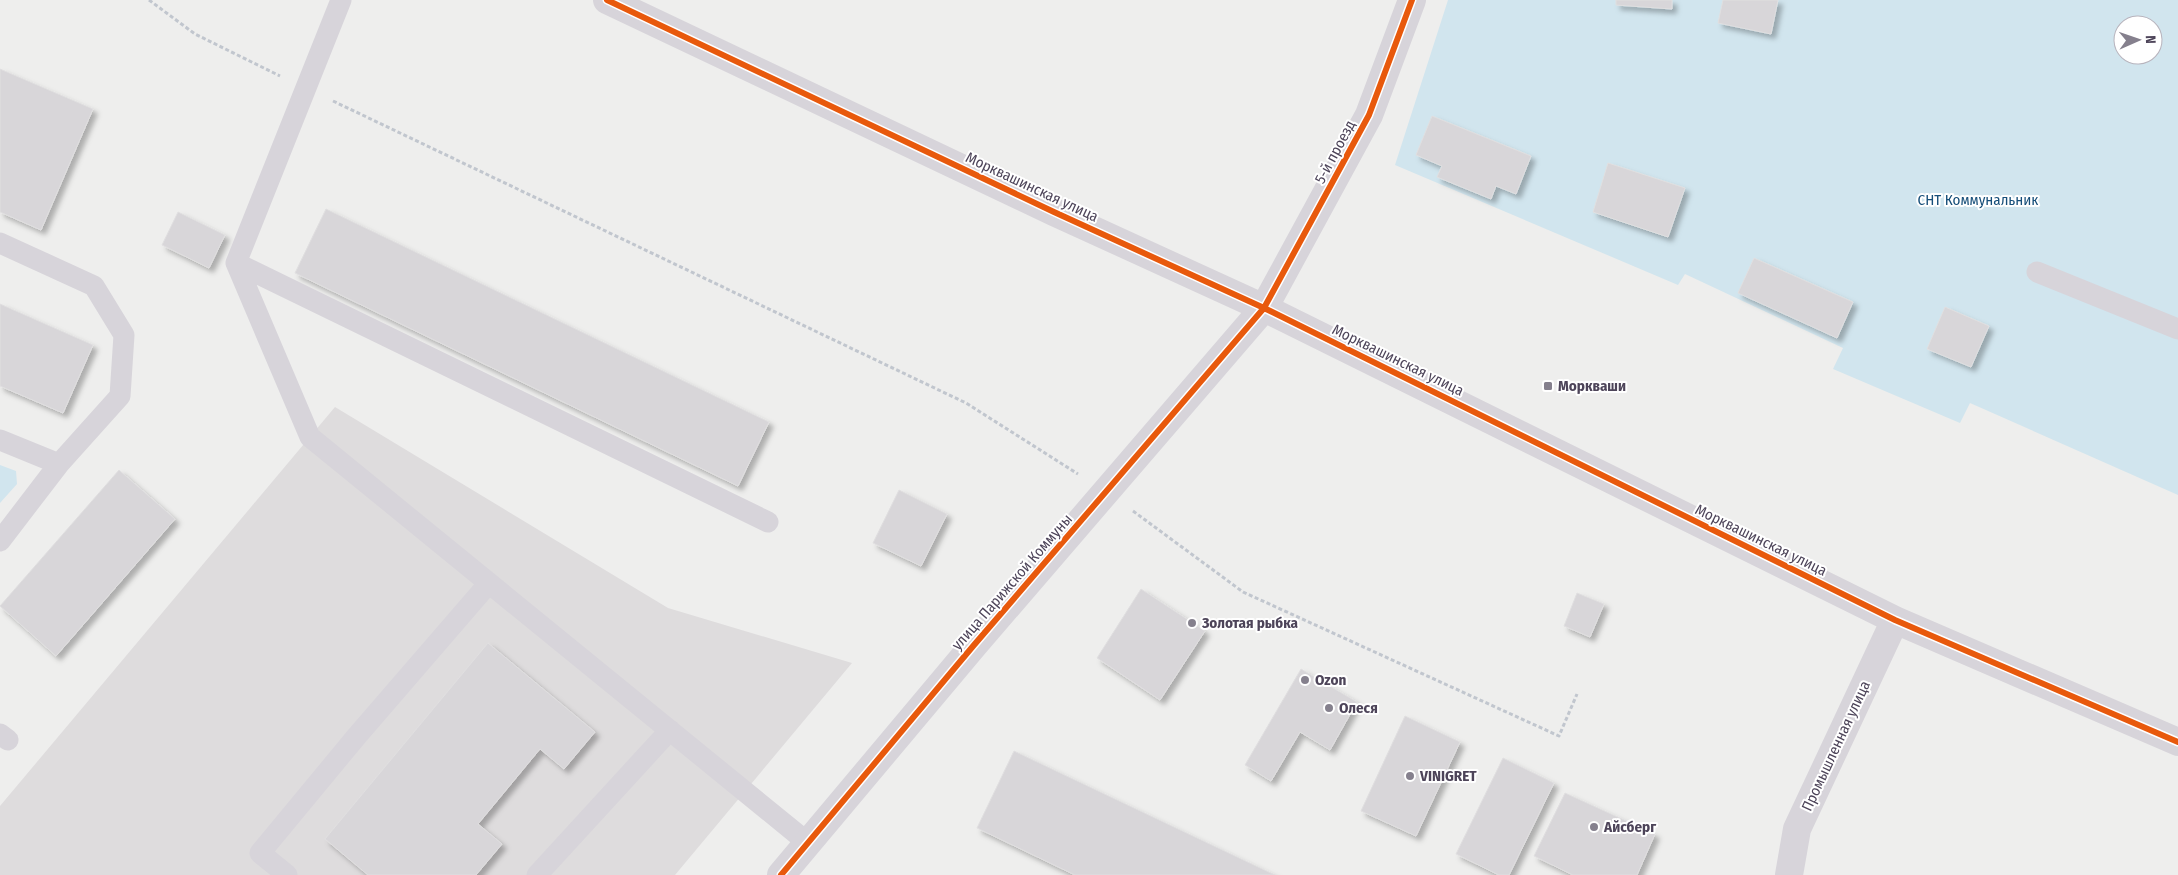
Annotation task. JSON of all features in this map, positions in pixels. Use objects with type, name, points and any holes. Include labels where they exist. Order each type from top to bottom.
[{"type":"street","name":"Морквашинская улица","points":[[607,0],[1036,204],[1264,308],[1896,620],[2178,742]]},
{"type":"street","name":"5-й проезд","points":[[1264,308],[1369,115],[1412,0]]},
{"type":"street","name":"улица Парижской Коммуны","points":[[781,875],[974,645],[1264,308]]},
{"type":"street","name":"Промышленная улица","points":[[1789,875],[1797,828],[1896,620]]},
{"type":"lane","points":[[341,0],[236,263],[310,437],[808,843]]},
{"type":"lane","points":[[0,243],[94,286],[124,335],[120,396],[59,464],[0,541]]},
{"type":"lane","points":[[236,263],[768,522]]},
{"type":"lane","points":[[2037,272],[2178,329]]},
{"type":"lane","points":[[0,440],[59,464]]},
{"type":"lane","points":[[287,875],[260,853],[356,736],[489,583]]},
{"type":"lane","points":[[537,875],[670,730]]},
{"type":"path","points":[[149,0],[195,34],[966,403],[1106,491],[1243,592],[1558,736],[1577,694]]},
{"type":"shaded area","points":[[335,407],[668,608],[852,663],[675,875],[0,875],[0,806]]},
{"type":"green space","name":"СНТ Коммунальник","points":[[1448,0],[2178,0],[2178,495],[1970,403],[1960,423],[1833,369],[1843,348],[1685,274],[1678,285],[1395,165]]},
{"type":"green space","points":[[0,465],[16,471],[17,484],[0,503]]},
{"type":"building","points":[[1616,0],[1672,0],[1672,9],[1616,5]]},
{"type":"building","points":[[1723,0],[1778,0],[1771,34],[1718,23]]},
{"type":"building","points":[[0,69],[93,109],[41,230],[0,212]]},
{"type":"building","points":[[1432,116],[1531,156],[1516,194],[1496,186],[1491,199],[1437,177],[1442,166],[1416,155]]},
{"type":"building","points":[[1608,163],[1685,188],[1668,237],[1593,212]]},
{"type":"building","points":[[326,209],[769,422],[738,486],[295,273]]},
{"type":"building","points":[[178,212],[225,235],[209,268],[162,245]]},
{"type":"building","points":[[1754,258],[1853,302],[1837,338],[1738,293]]},
{"type":"building","points":[[0,304],[93,345],[63,413],[0,386]]},
{"type":"building","points":[[1945,307],[1989,326],[1971,367],[1927,349]]},
{"type":"building","points":[[119,470],[175,519],[56,656],[0,606]]},
{"type":"building","points":[[899,490],[947,514],[921,566],[873,543]]},
{"type":"building","points":[[1141,589],[1205,631],[1160,700],[1097,658]]},
{"type":"building","points":[[1577,593],[1604,604],[1590,637],[1564,626]]},
{"type":"building","points":[[488,643],[595,732],[564,769],[540,749],[478,824],[502,844],[476,875],[368,875],[325,839]]},
{"type":"building","points":[[1301,669],[1357,702],[1330,750],[1300,732],[1271,781],[1245,765]]},
{"type":"building","name":"VINIGRET","points":[[1405,716],[1460,742],[1416,836],[1361,811]]},
{"type":"building","points":[[1014,751],[1275,875],[1075,875],[977,828]]},
{"type":"building","points":[[1503,758],[1554,783],[1509,875],[1499,875],[1456,854]]},
{"type":"building","points":[[1565,793],[1655,834],[1637,875],[1573,875],[1534,856]]},
{"type":"cycle path","points":[[607,0],[1054,212],[1264,308],[1895,620],[2178,742]]},
{"type":"cycle path","points":[[781,875],[974,645],[1264,308],[1369,115],[1412,0]]},
{"type":"place","name":"Моркваши","points":[[1548,386]]},
{"type":"place","name":"Золотая рыбка","points":[[1192,623]]},
{"type":"place","name":"Ozon","points":[[1305,680]]},
{"type":"place","name":"Олеся","points":[[1329,708]]},
{"type":"place","name":"VINIGRET","points":[[1410,776]]},
{"type":"place","name":"Айсберг","points":[[1594,827]]}]
